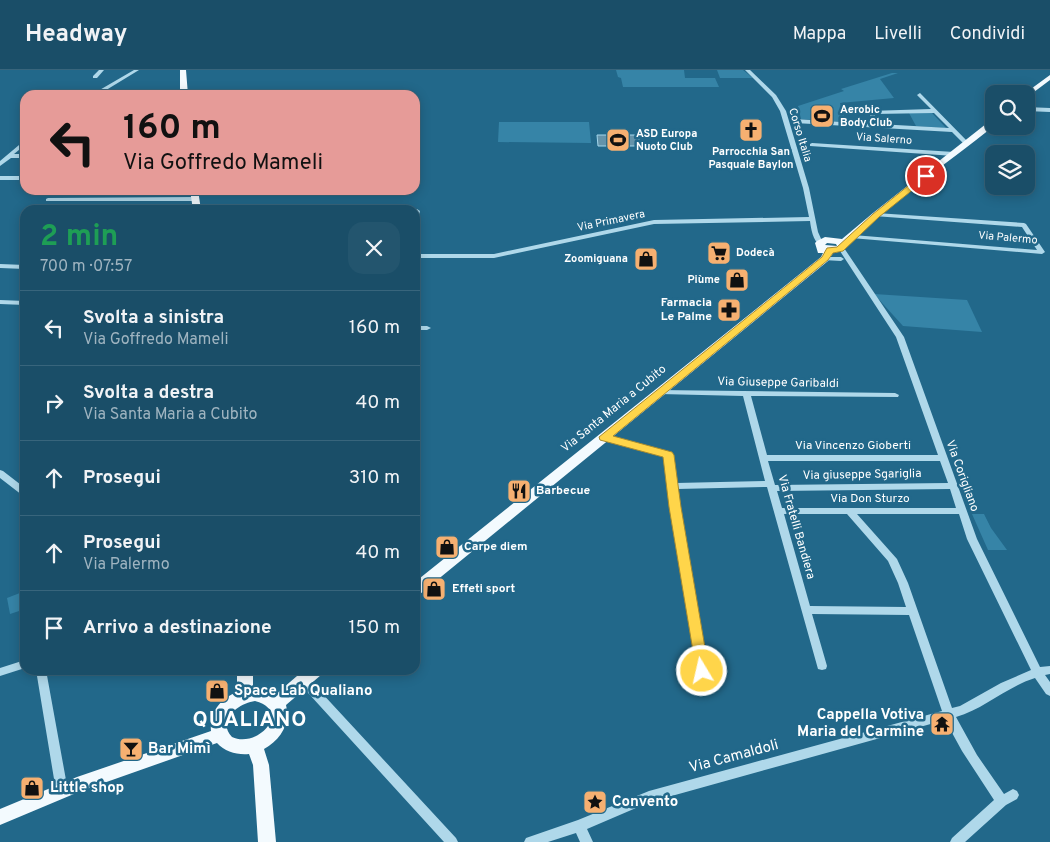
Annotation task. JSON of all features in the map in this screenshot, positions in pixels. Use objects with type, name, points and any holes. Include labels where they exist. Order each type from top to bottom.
[{"type":"main road","points":[[183,70],[184,90]]},
{"type":"main road","points":[[1035,89],[1050,77]]},
{"type":"main road","points":[[853,237],[876,215],[985,129]]},
{"type":"main road","name":"Via Santa Maria a Cubito","points":[[420,586],[815,267],[832,248],[853,237]]},
{"type":"main road","points":[[245,675],[246,695]]},
{"type":"main road","points":[[277,703],[309,675]]},
{"type":"main road","points":[[246,695],[264,695],[277,703],[281,717],[278,726],[264,741],[244,747],[234,746],[225,742],[220,735],[217,728],[222,712],[236,699],[246,695]]},
{"type":"main road","points":[[0,817],[62,791],[220,735]]},
{"type":"main road","points":[[254,745],[261,765],[267,842]]},
{"type":"street","points":[[95,77],[102,70]]},
{"type":"street","points":[[103,90],[137,70]]},
{"type":"street","name":"Corso Italia","points":[[747,70],[770,92],[784,111],[813,218],[815,232],[832,248]]},
{"type":"street","points":[[920,95],[967,144]]},
{"type":"street","points":[[1035,109],[1050,110]]},
{"type":"street","points":[[876,125],[871,112],[935,111]]},
{"type":"street","points":[[795,121],[953,130]]},
{"type":"street","name":"Via Salerno","points":[[812,145],[954,154]]},
{"type":"street","points":[[0,164],[20,146]]},
{"type":"street","points":[[9,156],[20,156]]},
{"type":"street","points":[[0,178],[20,178]]},
{"type":"street","points":[[48,200],[194,195]]},
{"type":"street","name":"Via Palermo","points":[[853,237],[1042,252],[1024,225],[876,215]]},
{"type":"street","points":[[813,218],[820,233],[832,248]]},
{"type":"street","name":"Via Primavera","points":[[420,256],[494,256],[654,222],[813,218]]},
{"type":"street","name":"Via Corigliano","points":[[832,248],[854,269],[900,337],[972,539],[1037,672],[1050,691]]},
{"type":"street","points":[[0,266],[20,267]]},
{"type":"street","points":[[0,302],[20,303]]},
{"type":"street","points":[[420,328],[427,328]]},
{"type":"street","name":"Via Giuseppe Garibaldi","points":[[660,392],[895,395]]},
{"type":"street","name":"Via Fratelli Bandiera","points":[[747,394],[763,458],[808,610],[822,666]]},
{"type":"street","points":[[604,437],[668,455],[702,671]]},
{"type":"street","name":"Via Vincenzo Gioberti","points":[[763,458],[942,458]]},
{"type":"street","points":[[0,473],[20,489]]},
{"type":"street","name":"Via giuseppe Sgariglia","points":[[672,486],[952,486]]},
{"type":"street","points":[[849,511],[892,560],[903,583],[948,714],[971,758],[1007,798],[956,842]]},
{"type":"street","name":"Via Don Sturzo","points":[[779,512],[961,511]]},
{"type":"street","points":[[808,610],[912,611]]},
{"type":"street","points":[[0,672],[20,666]]},
{"type":"street","points":[[1037,672],[1050,670]]},
{"type":"street","name":"Via Camaldoli","points":[[530,842],[579,826],[649,797],[963,710],[988,697],[1002,685],[1037,672]]},
{"type":"street","points":[[42,675],[62,791]]},
{"type":"street","points":[[309,675],[452,842]]},
{"type":"street","points":[[579,826],[586,842]]},
{"type":"shaded area","points":[[616,70],[684,70],[685,78],[715,78],[719,87],[623,87],[621,78],[618,77]]},
{"type":"shaded area","points":[[717,70],[743,70],[753,78],[720,78]]},
{"type":"shaded area","points":[[892,73],[898,73],[880,79],[894,98],[840,103],[846,122],[801,119],[798,106],[844,91],[841,89]]},
{"type":"shaded area","points":[[909,113],[932,113],[946,128],[916,126]]},
{"type":"shaded area","points":[[499,122],[589,122],[591,143],[498,142]]},
{"type":"shaded area","name":"ASD Europa Nuoto Club","points":[[597,135],[638,135],[640,146],[598,146]]},
{"type":"shaded area","points":[[874,294],[967,300],[982,332],[903,326]]},
{"type":"shaded area","points":[[972,514],[984,514],[991,528],[1007,550],[988,550]]},
{"type":"shaded area","points":[[20,593],[20,611],[10,614],[7,598]]},
{"type":"place","name":"Aerobic Body Club","points":[[822,116]]},
{"type":"place","name":"Parrocchia San Pasquale Baylon","points":[[751,130]]},
{"type":"place","name":"ASD Europa Nuoto Club","points":[[618,140]]},
{"type":"place","name":"Dodecà","points":[[719,253]]},
{"type":"place","name":"Zoomiguana","points":[[646,259]]},
{"type":"place","name":"Piùme","points":[[737,280]]},
{"type":"place","name":"Farmacia Le Palme","points":[[729,310]]},
{"type":"place","name":"Barbecue","points":[[519,491]]},
{"type":"place","name":"Carpe diem","points":[[447,547]]},
{"type":"place","name":"Effeti sport","points":[[434,589]]},
{"type":"place","name":"Space Lab Qualiano","points":[[217,691]]},
{"type":"place","name":"Cappella Votiva Maria del Carmine","points":[[942,724]]},
{"type":"place","name":"Bar Mimì","points":[[131,749]]},
{"type":"place","name":"Little shop","points":[[32,788]]},
{"type":"place","name":"Convento","points":[[595,802]]},
{"type":"district","name":"QUALIANO","points":[[250,720]]},
{"type":"route","points":[[702,671],[668,455],[604,437],[825,259],[830,250],[840,249],[846,241],[853,237],[876,215],[926,176]]}]
